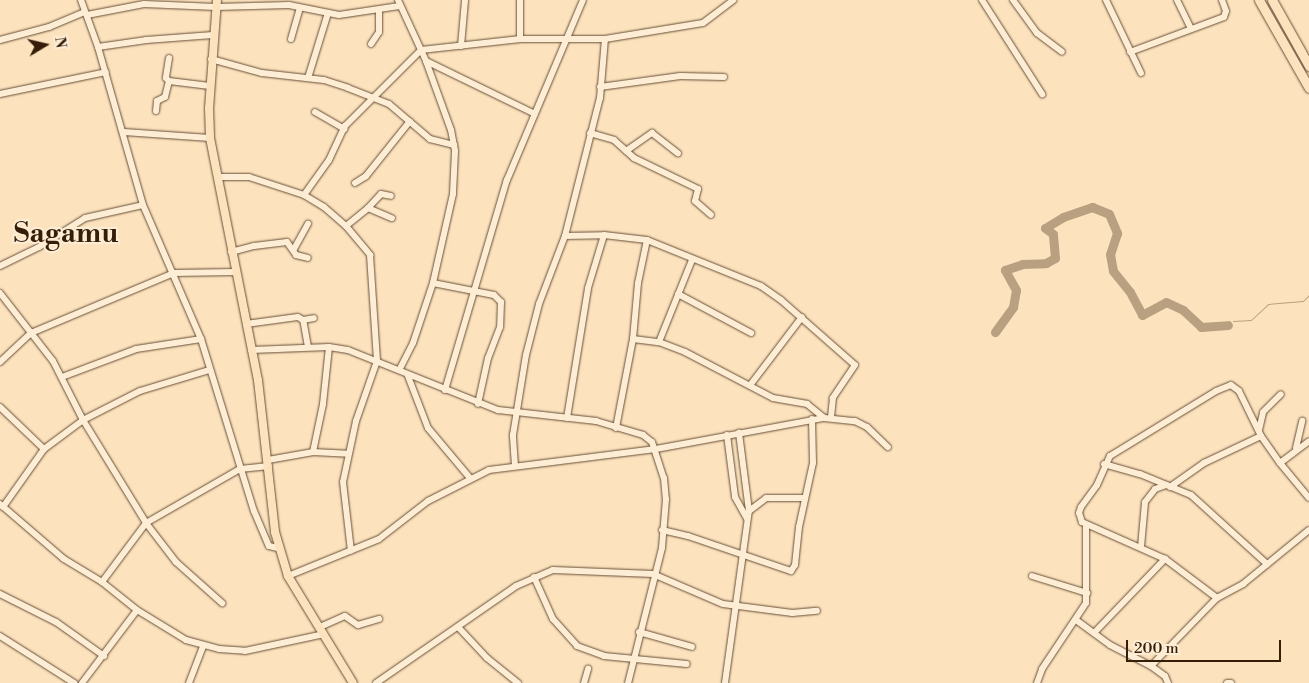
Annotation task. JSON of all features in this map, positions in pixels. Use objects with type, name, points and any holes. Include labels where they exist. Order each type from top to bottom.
[{"type":"highway","points":[[1259,0],[1309,88]]},
{"type":"highway","points":[[1272,0],[1309,66]]},
{"type":"main road","points":[[216,4],[211,59],[210,138],[231,252],[258,380],[278,548],[288,576],[351,681]]},
{"type":"street","points":[[81,0],[106,72],[143,205],[201,339],[240,469],[269,546],[278,548]]},
{"type":"street","points":[[461,46],[465,0]]},
{"type":"street","points":[[520,0],[520,39]]},
{"type":"street","points":[[445,390],[507,180],[583,0]]},
{"type":"street","points":[[304,195],[329,160],[344,129],[372,97],[421,50],[520,39],[605,39],[703,22],[733,0]]},
{"type":"street","points":[[982,0],[1042,94]]},
{"type":"street","points":[[1013,0],[1036,33],[1062,52]]},
{"type":"street","points":[[1106,0],[1141,73]]},
{"type":"street","points":[[1177,0],[1191,29]]},
{"type":"street","points":[[1130,52],[1224,17],[1226,11],[1222,0]]},
{"type":"street","points":[[0,40],[49,27],[86,14],[162,2],[300,8],[352,15],[379,10],[398,3],[426,61],[454,145],[453,194],[433,283],[414,342],[400,369]]},
{"type":"street","points":[[291,39],[300,8]]},
{"type":"street","points":[[371,44],[380,32],[379,10]]},
{"type":"street","points":[[308,78],[328,13]]},
{"type":"street","points":[[98,47],[146,40],[213,35]]},
{"type":"street","points":[[515,466],[513,435],[518,414],[526,355],[539,304],[564,236],[590,133],[600,87],[605,39]]},
{"type":"street","points":[[156,111],[157,101],[164,97],[169,82],[166,78],[169,58]]},
{"type":"street","points":[[211,59],[262,72],[308,78],[372,97],[389,104],[430,139],[454,145]]},
{"type":"street","points":[[426,61],[534,114]]},
{"type":"street","points":[[0,94],[106,72]]},
{"type":"street","points":[[600,87],[680,76],[724,77]]},
{"type":"street","points":[[169,82],[210,86]]},
{"type":"street","points":[[315,112],[344,129]]},
{"type":"street","points":[[355,183],[366,176],[410,122]]},
{"type":"street","points":[[124,132],[210,138]]},
{"type":"street","points":[[590,133],[614,140],[626,151],[698,189],[695,201],[711,215]]},
{"type":"street","points":[[626,151],[652,133],[678,153]]},
{"type":"street","points":[[217,177],[248,177],[304,195],[324,207],[346,226],[366,248],[372,262],[377,362],[364,396],[348,454],[342,488],[351,551]]},
{"type":"street","points":[[346,226],[368,208],[378,196],[391,196]]},
{"type":"street","points":[[0,266],[85,218],[143,205]]},
{"type":"street","points":[[368,208],[392,218]]},
{"type":"street","points":[[294,249],[308,224]]},
{"type":"street","points":[[564,236],[604,235],[647,240],[692,260],[761,286],[802,317],[855,365],[833,398],[831,418]]},
{"type":"street","points":[[567,418],[588,288],[604,235]]},
{"type":"street","points":[[616,428],[634,339],[638,283],[647,240]]},
{"type":"street","points":[[231,252],[287,242],[294,249],[296,255],[308,258]]},
{"type":"street","points":[[659,342],[692,260]]},
{"type":"street","points":[[0,362],[32,333],[174,273],[235,272]]},
{"type":"street","points":[[433,283],[494,295],[500,302],[502,311],[478,404]]},
{"type":"street","points":[[0,293],[32,333],[62,378],[83,420],[146,523],[176,562],[222,603]]},
{"type":"street","points":[[678,294],[751,333]]},
{"type":"street","points":[[246,324],[298,317],[303,320],[314,318]]},
{"type":"street","points":[[751,384],[802,317]]},
{"type":"street","points":[[303,320],[308,347]]},
{"type":"street","points":[[62,378],[136,349],[201,339]]},
{"type":"street","points":[[634,339],[659,342],[751,384],[773,398],[807,404],[824,418]]},
{"type":"street","points":[[313,452],[323,404],[329,346]]},
{"type":"street","points":[[251,350],[329,346],[400,369],[408,376],[478,404],[518,414],[567,418],[643,435],[656,449],[665,492],[662,548],[653,574],[628,683]]},
{"type":"street","points":[[209,370],[140,391],[83,420],[44,448],[1,506],[64,560],[102,582],[137,610],[186,640],[203,646],[245,651],[322,631],[345,616],[358,624],[379,619]]},
{"type":"street","points":[[408,376],[428,428],[470,478]]},
{"type":"street","points":[[1037,683],[1042,669],[1086,603],[1086,527],[1078,513],[1097,485],[1104,464],[1113,453],[1227,385],[1239,391],[1260,433],[1280,463],[1309,498]]},
{"type":"street","points":[[1260,433],[1263,412],[1282,394]]},
{"type":"street","points":[[0,407],[44,448]]},
{"type":"street","points":[[288,576],[379,539],[428,502],[488,470],[656,449],[824,418],[855,421],[867,427],[888,447]]},
{"type":"street","points":[[662,530],[688,536],[743,557],[788,571],[793,570],[813,463],[812,419]]},
{"type":"street","points":[[1296,448],[1302,421]]},
{"type":"street","points":[[725,683],[749,510],[739,433]]},
{"type":"street","points":[[1142,546],[1145,502],[1155,489],[1168,486],[1204,462],[1260,433]]},
{"type":"street","points":[[727,436],[735,497],[748,520]]},
{"type":"street","points":[[1280,463],[1296,448],[1309,441]]},
{"type":"street","points":[[102,582],[146,523],[240,469],[313,452],[348,454]]},
{"type":"street","points":[[1104,464],[1168,486],[1196,498],[1267,564]]},
{"type":"street","points":[[749,510],[766,498],[805,498]]},
{"type":"street","points":[[1086,527],[1142,546],[1165,559],[1218,598]]},
{"type":"street","points":[[1151,666],[1218,598],[1243,584],[1309,530]]},
{"type":"street","points":[[1094,633],[1165,559]]},
{"type":"street","points":[[376,683],[516,586],[553,570],[653,574],[722,604],[792,613],[817,611]]},
{"type":"street","points":[[1032,576],[1087,593]]},
{"type":"street","points":[[534,577],[553,619],[567,638],[604,656],[687,664]]},
{"type":"street","points":[[0,594],[56,622],[104,656]]},
{"type":"street","points":[[82,683],[137,610]]},
{"type":"street","points":[[1076,620],[1110,645],[1151,666],[1165,676],[1168,683]]},
{"type":"street","points":[[458,628],[487,658],[518,683]]},
{"type":"street","points":[[639,632],[692,647]]},
{"type":"street","points":[[0,636],[74,683]]},
{"type":"street","points":[[189,683],[203,646]]},
{"type":"street","points":[[584,683],[588,669]]},
{"type":"waterway","points":[[995,332],[1013,307],[1016,290],[1005,270],[1022,264],[1046,263],[1055,258],[1053,234],[1045,228],[1063,217],[1092,207],[1109,214],[1117,233],[1110,254],[1113,271],[1130,292],[1142,315],[1166,302],[1183,310],[1201,327],[1228,325]]},
{"type":"waterway","points":[[1233,321],[1251,320],[1268,304],[1303,301],[1309,295]]},
{"type":"district","name":"Sagamu","points":[[66,234]]}]
